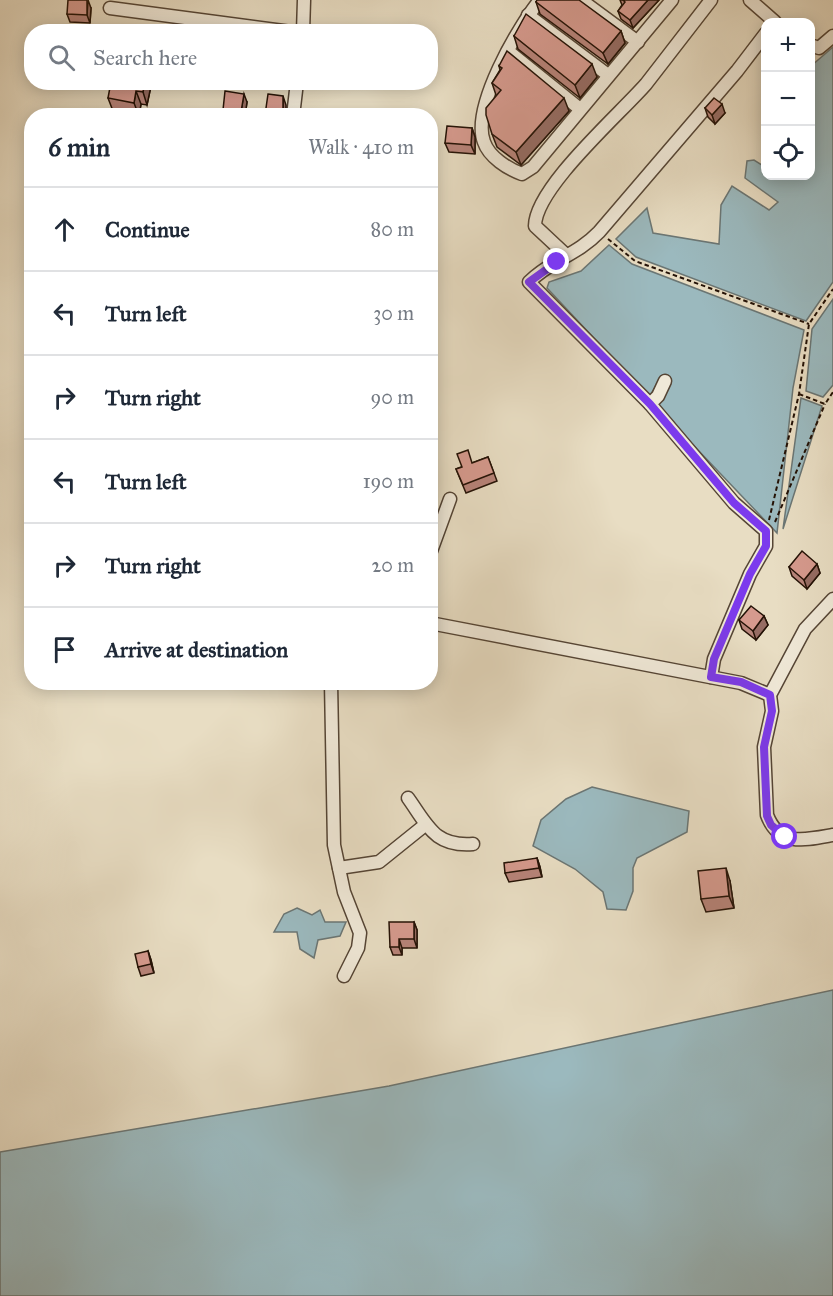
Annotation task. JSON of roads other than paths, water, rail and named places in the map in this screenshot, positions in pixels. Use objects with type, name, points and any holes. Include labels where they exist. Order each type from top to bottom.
[{"type":"street","points":[[303,24],[304,0]]},
{"type":"street","points":[[540,0],[528,15],[490,86],[482,129],[483,141],[492,155],[513,171],[522,174],[527,172],[672,0]]},
{"type":"street","points":[[566,255],[535,226],[535,215],[556,183],[600,131],[645,85],[711,0]]},
{"type":"street","points":[[750,0],[770,18]]},
{"type":"street","points":[[586,1],[638,42]]},
{"type":"street","points":[[110,8],[231,24]]},
{"type":"street","points":[[528,15],[608,75]]},
{"type":"street","points":[[815,47],[819,48],[833,36]]},
{"type":"street","points":[[711,677],[714,659],[767,535],[734,503],[650,404],[529,282],[566,255],[584,248],[737,71],[761,38]]},
{"type":"street","points":[[508,51],[580,109]]},
{"type":"street","points":[[294,108],[296,90]]},
{"type":"street","points":[[650,404],[658,396],[665,381]]},
{"type":"street","points":[[438,532],[450,499]]},
{"type":"street","points":[[833,599],[805,629],[770,695],[772,711],[764,747],[767,816],[771,825],[780,835],[791,839],[833,835]]},
{"type":"street","points":[[438,625],[741,682],[770,695]]},
{"type":"street","points":[[331,690],[334,845],[344,892],[360,933],[358,948],[344,976]]},
{"type":"street","points":[[408,798],[425,825],[438,838],[450,843],[474,844]]},
{"type":"street","points":[[339,868],[379,862],[425,825]]},
{"type":"water","points":[[833,47],[833,282],[806,321],[636,257],[616,239],[647,208],[653,233],[719,244],[721,205],[732,186],[769,210],[778,202],[745,178],[747,161],[754,160],[761,164],[761,180],[815,180],[815,63]]},
{"type":"water","points":[[609,245],[632,264],[804,330],[793,388],[777,533],[656,406],[658,383],[649,397],[547,288],[549,282],[581,271]]},
{"type":"water","points":[[833,299],[833,385],[823,397],[806,391],[812,329]]},
{"type":"water","points":[[801,398],[822,406],[783,529]]},
{"type":"water","points":[[592,787],[689,811],[687,832],[637,858],[633,868],[633,891],[626,910],[607,909],[603,892],[575,869],[533,846],[541,820],[566,799]]},
{"type":"water","points":[[297,908],[312,915],[320,910],[325,922],[346,922],[340,936],[318,940],[314,958],[300,949],[297,932],[274,932],[284,914]]},
{"type":"water","points":[[833,990],[833,1296],[0,1296],[0,1152],[389,1086]]}]
